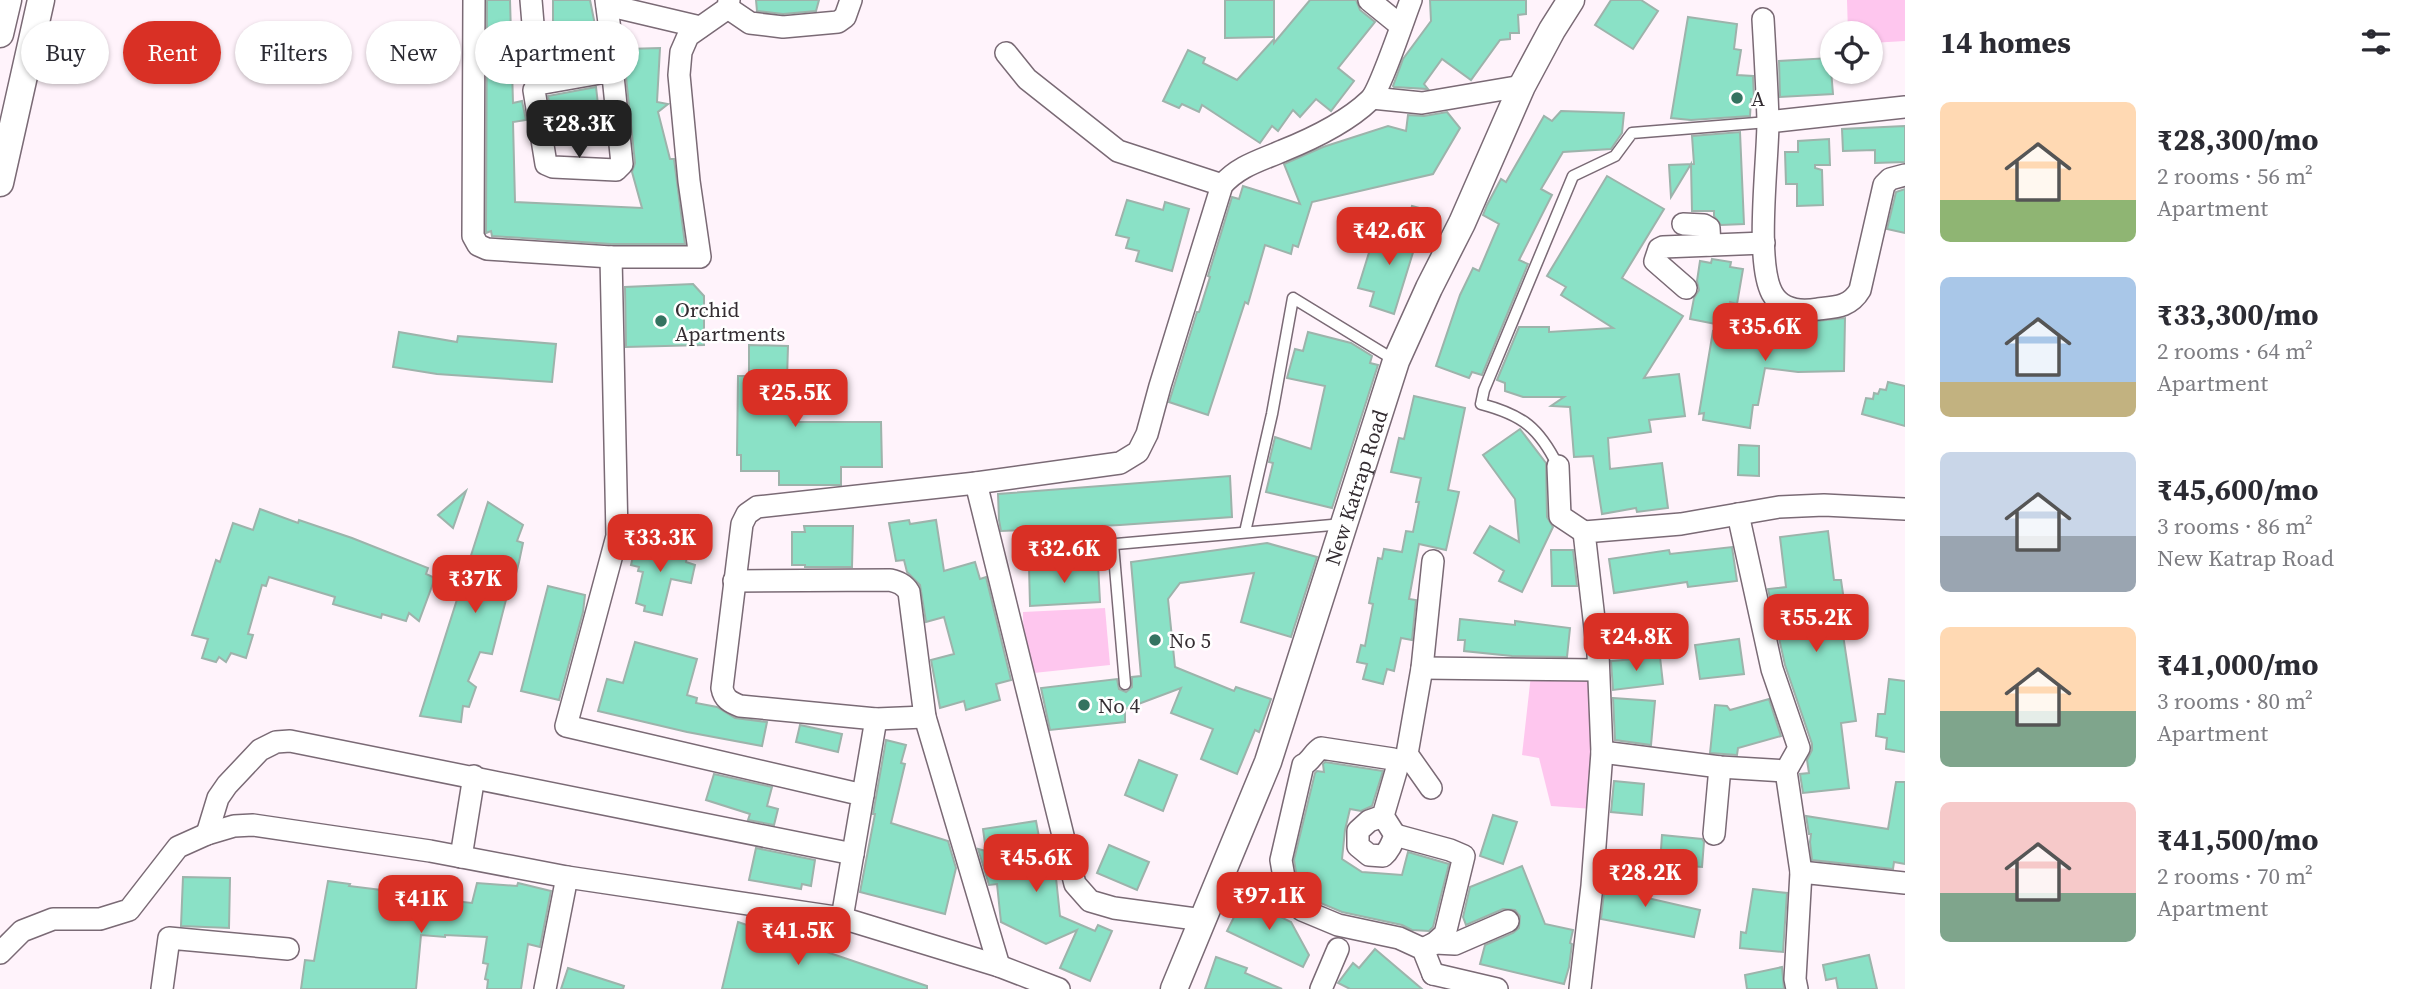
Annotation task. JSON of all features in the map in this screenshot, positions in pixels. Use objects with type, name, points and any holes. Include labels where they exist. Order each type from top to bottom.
[{"type":"street","points":[[0,34],[8,0]]},
{"type":"street","points":[[0,183],[41,0]]},
{"type":"street","points":[[474,0],[473,236],[478,244],[487,249],[611,257],[700,257],[689,181],[679,75],[681,52],[688,36],[728,4],[750,23],[783,27],[838,22],[845,17],[851,0]]},
{"type":"street","points":[[531,0],[533,21]]},
{"type":"street","points":[[1369,0],[1401,26]]},
{"type":"street","points":[[925,717],[876,719],[740,706],[728,701],[722,688],[734,581],[747,513],[757,507],[976,483],[1120,463],[1138,452],[1147,434],[1222,185],[1234,172],[1254,161],[1334,127],[1372,98],[1411,0]]},
{"type":"street","name":"New Katrap Road","points":[[1174,989],[1268,762],[1396,361],[1462,223],[1522,86],[1571,0]]},
{"type":"street","points":[[609,21],[607,2],[700,27]]},
{"type":"street","points":[[1763,19],[1768,122],[1764,263],[1770,291],[1779,303],[1801,312],[1846,305],[1854,300],[1860,290],[1884,185],[1890,179],[1905,175]]},
{"type":"street","points":[[1006,53],[1027,79],[1118,152],[1222,185]]},
{"type":"street","points":[[538,84],[534,90],[546,164],[553,167],[616,170],[622,164],[622,159],[614,84]]},
{"type":"street","points":[[1372,98],[1422,103],[1522,86]]},
{"type":"street","points":[[1768,122],[1905,107]]},
{"type":"street","points":[[1683,224],[1704,225],[1709,228],[1710,245]]},
{"type":"street","points":[[1686,288],[1655,261],[1659,249],[1764,243]]},
{"type":"street","points":[[611,257],[617,536],[566,726],[863,795]]},
{"type":"street","points":[[1559,466],[1560,516],[1584,533],[1681,524],[1779,507],[1888,506],[1905,509]]},
{"type":"street","points":[[976,483],[1075,884],[1090,901],[1114,908],[1203,920]]},
{"type":"street","points":[[1738,514],[1772,670],[1799,748],[1786,771],[1801,872],[1795,979],[1797,989]]},
{"type":"street","points":[[1580,989],[1592,886],[1602,752],[1598,670],[1584,533]]},
{"type":"street","points":[[1431,788],[1407,754],[1422,668],[1433,561]]},
{"type":"street","points":[[734,581],[890,580],[900,582],[909,592],[925,717],[999,966]]},
{"type":"street","points":[[1422,668],[1598,670]]},
{"type":"street","points":[[842,918],[876,719]]},
{"type":"street","points":[[207,834],[218,798],[227,785],[260,750],[276,742],[290,741],[853,854]]},
{"type":"street","points":[[1497,989],[1427,981],[1429,946],[1445,934],[1464,856],[1395,835],[1383,816],[1397,768],[1393,760],[1321,748],[1303,765],[1281,860],[1285,883],[1302,910],[1338,925],[1429,946],[1455,944],[1508,921]]},
{"type":"street","points":[[1602,752],[1720,767],[1786,771]]},
{"type":"street","points":[[1714,834],[1720,767]]},
{"type":"street","points":[[461,857],[474,776]]},
{"type":"street","points":[[1383,816],[1368,821],[1358,831],[1357,846],[1369,855],[1383,856],[1388,852],[1395,835]]},
{"type":"street","points":[[0,953],[22,931],[53,919],[100,919],[129,909],[178,847],[234,826],[253,825],[461,857],[566,877],[842,918],[999,966],[1059,989]]},
{"type":"street","points":[[1801,872],[1905,883]]},
{"type":"street","points":[[545,989],[566,877]]},
{"type":"street","points":[[162,989],[169,937],[288,949]]},
{"type":"street","points":[[1321,989],[1338,949]]},
{"type":"lane","points":[[1559,466],[1546,443],[1530,426],[1510,412],[1481,404],[1484,390],[1538,256],[1573,176],[1615,156],[1632,133],[1768,122]]},
{"type":"lane","points":[[1245,532],[1272,414],[1293,298],[1396,361]]},
{"type":"lane","points":[[1025,552],[1343,524]]},
{"type":"lane","points":[[1113,544],[1125,684]]},
{"type":"shaded area","points":[[1847,0],[1905,0],[1905,41],[1883,42],[1883,21],[1848,21]]},
{"type":"shaded area","points":[[1105,608],[1110,665],[1024,674],[1023,612]]},
{"type":"shaded area","points":[[1531,675],[1593,677],[1593,809],[1551,806],[1539,758],[1522,755]]},
{"type":"building","points":[[487,0],[510,0],[511,21],[487,21]]},
{"type":"building","points":[[553,0],[590,0],[594,21],[553,21]]},
{"type":"building","points":[[756,0],[819,0],[816,11],[783,14],[757,11]]},
{"type":"building","points":[[1225,0],[1274,0],[1274,37],[1225,38]]},
{"type":"building","points":[[1310,0],[1356,0],[1360,10],[1375,22],[1338,68],[1354,81],[1331,111],[1316,99],[1300,117],[1293,110],[1278,131],[1272,126],[1260,143],[1202,105],[1199,112],[1182,104],[1179,108],[1163,101],[1188,50],[1205,58],[1203,63],[1237,80],[1274,39],[1274,43]]},
{"type":"building","points":[[1430,0],[1526,0],[1526,14],[1518,15],[1519,33],[1510,33],[1510,39],[1500,40],[1471,80],[1442,59],[1424,84],[1428,89],[1394,87],[1403,59],[1431,21]]},
{"type":"building","points":[[1611,0],[1641,0],[1658,11],[1633,49],[1595,25]]},
{"type":"building","points":[[1688,17],[1737,24],[1734,49],[1741,50],[1737,75],[1753,76],[1754,99],[1751,99],[1750,116],[1691,120],[1671,118]]},
{"type":"building","points":[[660,48],[657,102],[668,104],[658,112],[670,159],[674,159],[685,244],[611,244],[492,236],[491,231],[486,233],[487,84],[512,84],[513,103],[522,101],[526,120],[513,122],[515,202],[642,208],[632,172],[635,163],[627,84],[639,84],[639,49]]},
{"type":"building","points":[[1820,59],[1820,84],[1832,84],[1833,94],[1780,97],[1779,61]]},
{"type":"building","points":[[596,87],[599,113],[552,118],[548,96]]},
{"type":"building","points":[[1561,111],[1624,113],[1622,133],[1611,149],[1563,152],[1541,189],[1552,195],[1519,260],[1528,264],[1482,375],[1472,372],[1469,378],[1436,366],[1460,295],[1473,268],[1479,271],[1499,224],[1483,215],[1487,205],[1501,179],[1506,182],[1544,116],[1552,121]]},
{"type":"building","points":[[1447,112],[1460,128],[1433,174],[1312,202],[1298,247],[1293,245],[1291,254],[1265,245],[1248,304],[1245,302],[1208,415],[1169,402],[1210,277],[1208,276],[1232,197],[1239,199],[1243,186],[1300,204],[1284,164],[1323,147],[1388,126],[1406,131],[1408,115],[1424,116]]},
{"type":"building","points":[[1905,126],[1905,162],[1875,163],[1875,150],[1843,151],[1842,129]]},
{"type":"building","points":[[1740,132],[1744,224],[1721,225],[1714,216],[1714,211],[1692,211],[1691,164],[1694,164],[1692,136]]},
{"type":"building","points":[[1829,139],[1830,165],[1815,165],[1815,168],[1822,170],[1823,205],[1797,206],[1797,184],[1786,184],[1785,152],[1798,152],[1798,141]]},
{"type":"building","points":[[1691,164],[1671,197],[1669,165]]},
{"type":"building","points":[[1607,176],[1664,209],[1622,278],[1683,316],[1644,378],[1679,374],[1685,416],[1649,420],[1651,432],[1608,438],[1610,469],[1662,463],[1668,508],[1637,512],[1636,508],[1602,514],[1593,456],[1574,457],[1570,407],[1551,406],[1564,397],[1523,397],[1505,391],[1505,383],[1497,380],[1519,327],[1549,327],[1549,332],[1613,328],[1561,295],[1566,287],[1547,276]]},
{"type":"building","points":[[1905,189],[1905,233],[1887,229],[1896,192]]},
{"type":"building","points":[[1127,200],[1163,210],[1165,202],[1189,209],[1172,271],[1136,261],[1139,251],[1126,248],[1129,238],[1116,235]]},
{"type":"building","points":[[1412,206],[1434,212],[1427,233],[1406,227]]},
{"type":"building","points":[[1387,224],[1419,233],[1394,314],[1370,306],[1374,292],[1358,288],[1372,243],[1380,245]]},
{"type":"building","points":[[1712,259],[1731,262],[1730,267],[1743,269],[1737,304],[1730,302],[1726,326],[1690,319],[1694,298],[1699,290],[1697,281],[1700,261],[1711,263]]},
{"type":"building","name":"Orchid Apartments","points":[[693,284],[704,296],[704,345],[626,347],[625,287]]},
{"type":"building","points":[[1759,311],[1798,323],[1845,318],[1844,371],[1798,372],[1765,368],[1758,405],[1753,405],[1750,428],[1703,420],[1704,413],[1699,414],[1713,331],[1754,338]]},
{"type":"building","points":[[399,332],[457,342],[458,336],[556,344],[552,382],[437,374],[393,367]]},
{"type":"building","points":[[1308,332],[1351,343],[1372,356],[1370,363],[1378,365],[1332,508],[1266,492],[1273,463],[1269,462],[1275,437],[1311,449],[1325,386],[1287,378],[1295,349],[1303,351]]},
{"type":"building","points":[[749,345],[788,346],[787,379],[794,380],[793,422],[881,422],[882,467],[841,467],[841,485],[779,485],[779,471],[741,471],[741,455],[737,455],[738,376],[749,376]]},
{"type":"building","points":[[1888,382],[1905,386],[1905,426],[1862,414],[1866,398],[1873,399],[1874,393],[1878,394],[1880,389],[1886,390]]},
{"type":"building","points":[[1414,396],[1465,408],[1448,490],[1459,492],[1446,550],[1419,544],[1409,599],[1416,600],[1412,640],[1401,638],[1394,671],[1387,669],[1383,684],[1363,679],[1367,664],[1357,662],[1361,645],[1365,646],[1373,604],[1369,603],[1378,558],[1382,559],[1384,549],[1402,552],[1406,531],[1413,532],[1421,478],[1391,472],[1399,438],[1404,439]]},
{"type":"building","points":[[1520,429],[1546,463],[1547,517],[1553,527],[1522,592],[1499,581],[1504,571],[1474,553],[1490,526],[1519,542],[1515,499],[1483,455]]},
{"type":"building","points":[[1739,445],[1759,446],[1759,476],[1738,475]]},
{"type":"building","points":[[1230,476],[1232,517],[1001,531],[998,494]]},
{"type":"building","points":[[466,491],[453,528],[438,515]]},
{"type":"building","points":[[488,502],[523,525],[517,541],[523,543],[519,562],[512,589],[509,588],[492,654],[480,652],[468,681],[476,687],[469,707],[463,706],[461,722],[420,716]]},
{"type":"building","points":[[260,509],[352,538],[428,568],[426,574],[435,578],[419,621],[409,613],[406,621],[382,614],[381,618],[333,604],[335,597],[269,577],[266,586],[262,585],[248,634],[253,635],[246,658],[231,653],[226,662],[219,657],[216,662],[202,658],[208,639],[192,635],[216,560],[220,562],[233,523],[253,530]]},
{"type":"building","points":[[909,520],[910,524],[936,520],[944,571],[975,562],[980,579],[986,577],[1011,680],[996,684],[1000,700],[966,710],[964,701],[940,708],[931,660],[954,654],[944,617],[926,622],[920,585],[907,572],[904,560],[896,561],[889,523]]},
{"type":"building","points":[[804,526],[853,526],[852,567],[792,565],[792,532],[805,532]]},
{"type":"building","points":[[1828,531],[1834,580],[1841,580],[1846,614],[1840,615],[1856,721],[1841,723],[1849,788],[1803,793],[1800,774],[1809,773],[1807,760],[1812,744],[1785,665],[1768,589],[1786,587],[1780,537]]},
{"type":"building","points":[[648,541],[688,550],[686,562],[695,565],[691,583],[671,579],[662,615],[644,611],[645,606],[636,603],[643,572],[638,571],[639,567],[631,565],[635,548],[645,551]]},
{"type":"building","points":[[1267,543],[1317,557],[1291,637],[1241,622],[1254,573],[1180,583],[1168,599],[1175,667],[1234,691],[1236,687],[1271,699],[1259,732],[1255,730],[1237,774],[1201,759],[1213,729],[1171,713],[1181,688],[1125,709],[1125,722],[1050,730],[1041,688],[1117,679],[1119,689],[1126,692],[1132,687],[1132,677],[1141,676],[1131,562]]},
{"type":"building","points":[[1732,547],[1737,581],[1688,587],[1687,582],[1614,593],[1609,559],[1669,550],[1670,554]]},
{"type":"building","points":[[1551,550],[1573,550],[1577,586],[1552,586]]},
{"type":"building","points":[[1098,564],[1100,602],[1030,606],[1029,566]]},
{"type":"building","points":[[548,586],[585,595],[583,612],[559,700],[521,691]]},
{"type":"building","points":[[1460,619],[1515,625],[1515,621],[1570,628],[1567,657],[1512,656],[1464,651],[1465,640],[1458,640]]},
{"type":"building","points":[[1739,639],[1744,674],[1700,679],[1695,645]]},
{"type":"building","points":[[635,642],[697,659],[687,695],[697,698],[696,703],[717,707],[735,718],[767,722],[762,746],[598,711],[607,679],[623,683]]},
{"type":"building","points":[[1660,657],[1663,684],[1613,690],[1611,661]]},
{"type":"building","points":[[1889,679],[1905,681],[1905,752],[1886,749],[1887,738],[1876,736],[1878,714],[1885,714]]},
{"type":"building","points":[[1613,698],[1655,701],[1651,745],[1615,740]]},
{"type":"building","points":[[1769,699],[1781,736],[1738,748],[1737,755],[1710,753],[1715,705],[1727,706],[1730,710]]},
{"type":"building","points":[[800,725],[842,734],[838,752],[796,742]]},
{"type":"building","points":[[886,740],[906,745],[901,763],[905,764],[891,823],[948,841],[956,868],[945,914],[860,892]]},
{"type":"building","points":[[1139,760],[1177,775],[1163,811],[1125,795]]},
{"type":"building","points":[[1325,762],[1383,771],[1372,806],[1361,811],[1350,809],[1342,859],[1362,872],[1402,875],[1408,852],[1449,864],[1433,927],[1429,931],[1412,930],[1402,925],[1342,912],[1311,899],[1297,878],[1294,860],[1315,773],[1324,772]]},
{"type":"building","points":[[714,774],[772,787],[767,806],[778,809],[774,825],[748,820],[750,814],[706,800]]},
{"type":"building","points":[[1614,781],[1644,784],[1642,815],[1611,812]]},
{"type":"building","points":[[1896,782],[1905,782],[1905,864],[1894,862],[1893,869],[1812,860],[1811,834],[1806,816],[1888,829]]},
{"type":"building","points":[[1493,815],[1517,822],[1503,864],[1480,856]]},
{"type":"building","points":[[1036,821],[1039,837],[1047,836],[1056,878],[1060,916],[1095,931],[1098,925],[1112,931],[1090,981],[1060,968],[1077,930],[1046,944],[1001,922],[997,884],[989,885],[978,849],[986,851],[983,829]]},
{"type":"building","points":[[1662,835],[1702,839],[1702,867],[1660,864]]},
{"type":"building","points":[[1109,845],[1149,862],[1137,890],[1097,873]]},
{"type":"building","points":[[756,848],[815,860],[811,886],[802,884],[801,889],[749,880]]},
{"type":"building","points":[[1522,866],[1545,924],[1573,930],[1569,967],[1564,984],[1480,964],[1485,945],[1519,928],[1520,916],[1515,910],[1503,909],[1466,925],[1463,917],[1470,887]]},
{"type":"building","points":[[1606,875],[1645,882],[1643,897],[1700,910],[1694,937],[1601,919]]},
{"type":"building","points":[[183,877],[230,878],[229,928],[181,926]]},
{"type":"building","points":[[328,881],[397,892],[397,895],[472,903],[477,883],[517,886],[518,883],[551,891],[540,947],[528,944],[521,989],[487,989],[488,980],[485,979],[488,964],[483,963],[487,937],[421,935],[416,989],[301,989],[305,960],[314,961]]},
{"type":"building","points":[[1753,889],[1787,893],[1783,952],[1740,948],[1741,932],[1746,933]]},
{"type":"building","points":[[1243,899],[1291,922],[1309,955],[1303,967],[1227,931]]},
{"type":"building","points":[[738,922],[927,986],[927,989],[722,989]]},
{"type":"building","points":[[1375,949],[1422,989],[1350,989],[1338,983],[1353,963],[1359,968]]},
{"type":"building","points":[[1869,955],[1877,989],[1838,989],[1836,978],[1826,980],[1823,965]]},
{"type":"building","points":[[1216,957],[1247,968],[1245,973],[1282,989],[1205,989]]},
{"type":"building","points":[[1782,967],[1784,989],[1747,989],[1745,975]]},
{"type":"building","points":[[568,968],[624,986],[623,989],[561,989]]},
{"type":"place","name":"A","points":[[1737,98]]},
{"type":"place","name":"Orchid Apartments","points":[[661,321]]},
{"type":"place","name":"No 5","points":[[1155,640]]},
{"type":"place","name":"No 4","points":[[1084,705]]}]
